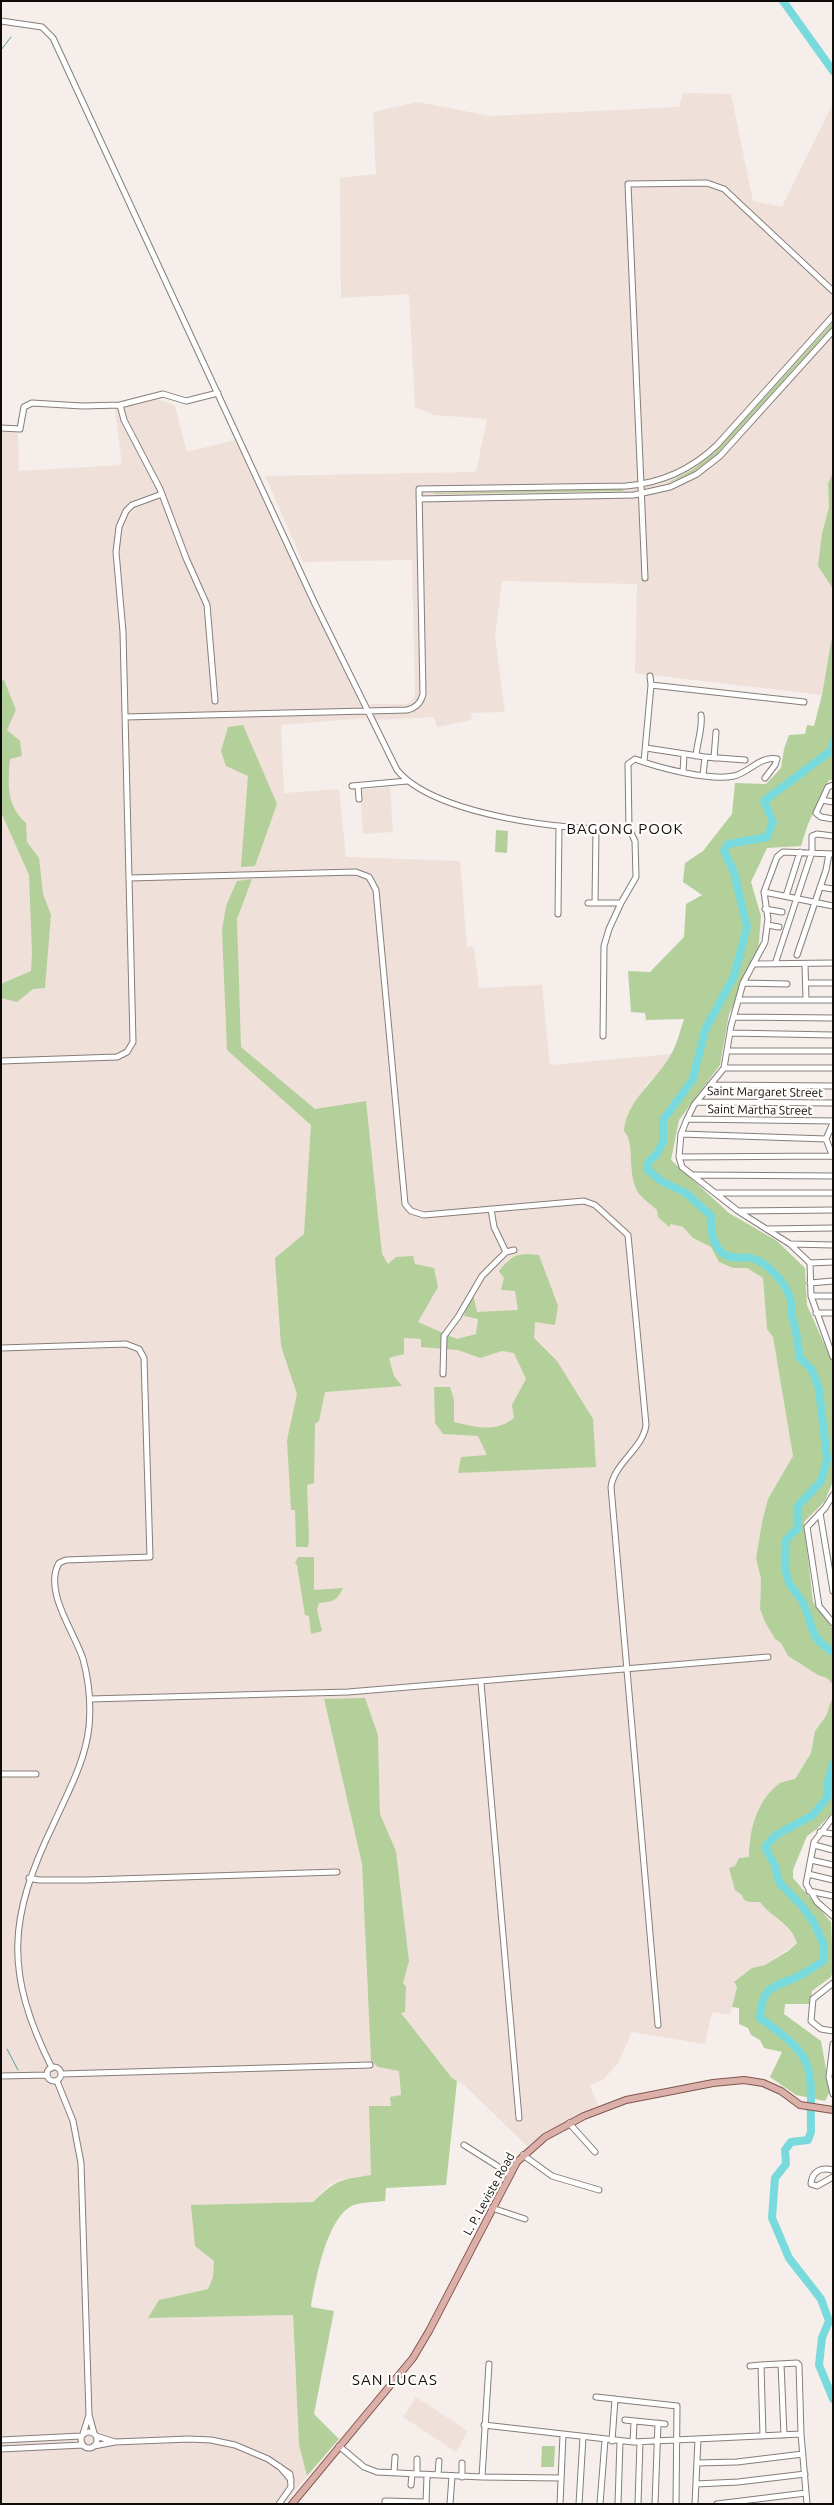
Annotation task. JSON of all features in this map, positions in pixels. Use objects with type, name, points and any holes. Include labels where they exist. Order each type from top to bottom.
[{"type":"main road","name":"L. P. Leviste Road","points":[[292,2504],[413,2358],[430,2331],[510,2174],[523,2155],[552,2132],[570,2123],[640,2097],[696,2085],[744,2080],[769,2086],[800,2105],[818,2106],[833,2110]]},
{"type":"street","points":[[1,21],[42,27],[54,38],[366,711],[397,770],[407,781],[436,796],[493,814],[517,820],[559,826],[596,830],[629,829]]},
{"type":"street","points":[[645,578],[628,184],[707,183],[724,189],[833,291]]},
{"type":"street","points":[[125,717],[366,711],[410,709],[416,706],[422,697],[419,490],[640,484],[676,474],[707,454],[833,316]]},
{"type":"street","points":[[419,499],[641,494],[664,489],[682,482],[716,460],[833,331]]},
{"type":"street","points":[[1,428],[20,429],[26,404],[120,405],[160,394],[167,394],[186,401],[218,393]]},
{"type":"street","points":[[120,405],[124,420],[162,494],[186,558],[207,605],[215,701]]},
{"type":"street","points":[[1,1061],[112,1057],[125,1054],[130,1048],[134,1036],[123,632],[116,558],[122,517],[132,505],[162,494]]},
{"type":"street","points":[[644,762],[651,685],[650,676]]},
{"type":"street","points":[[651,685],[804,702]]},
{"type":"street","points":[[696,756],[702,721],[701,715]]},
{"type":"street","points":[[714,758],[716,732]]},
{"type":"street","points":[[646,748],[696,756],[745,760]]},
{"type":"street","points":[[682,772],[684,754]]},
{"type":"street","points":[[703,775],[705,757]]},
{"type":"street","points":[[603,1036],[604,946],[609,929],[636,876],[635,841],[629,829],[628,764],[635,759],[682,772],[730,777],[738,775],[761,762],[777,759],[775,765],[765,778]]},
{"type":"street","points":[[359,799],[355,786],[407,781]]},
{"type":"street","points":[[833,785],[828,787],[816,815],[833,819]]},
{"type":"street","points":[[822,800],[833,802]]},
{"type":"street","points":[[558,914],[559,826]]},
{"type":"street","points":[[596,830],[596,903]]},
{"type":"street","points":[[775,964],[812,852],[812,836],[817,834],[833,836]]},
{"type":"street","points":[[786,896],[800,852]]},
{"type":"street","points":[[797,955],[831,854],[812,852],[779,854],[764,892],[767,925],[765,942],[743,982],[730,1033],[724,1068],[697,1102],[687,1119],[682,1134],[679,1157],[682,1167],[738,1211],[790,1244],[810,1262],[833,1262]]},
{"type":"street","points":[[826,870],[833,871]]},
{"type":"street","points":[[129,878],[356,872],[371,879],[376,890],[404,1202],[411,1210],[424,1215],[587,1202],[595,1205],[624,1230],[629,1238],[646,1425],[642,1437],[613,1478],[611,1485],[658,2024]]},
{"type":"street","points":[[820,887],[833,888]]},
{"type":"street","points":[[764,892],[797,897],[833,906]]},
{"type":"street","points":[[588,903],[621,903]]},
{"type":"street","points":[[765,909],[782,912]]},
{"type":"street","points":[[767,925],[779,927]]},
{"type":"street","points":[[753,964],[833,963]]},
{"type":"street","points":[[805,964],[806,1000]]},
{"type":"street","points":[[743,982],[787,984]]},
{"type":"street","points":[[806,983],[833,983]]},
{"type":"street","points":[[739,1000],[833,1000]]},
{"type":"street","points":[[734,1017],[833,1018]]},
{"type":"street","points":[[730,1033],[833,1034]]},
{"type":"street","points":[[728,1052],[833,1051]]},
{"type":"street","points":[[724,1068],[833,1068]]},
{"type":"street","points":[[710,1085],[833,1086]]},
{"type":"street","name":"Saint Margaret Street","points":[[697,1102],[833,1103]]},
{"type":"street","name":"Saint Martha Street","points":[[687,1119],[833,1122]]},
{"type":"street","points":[[679,1157],[833,1156],[826,1138],[833,1122]]},
{"type":"street","points":[[682,1134],[826,1138]]},
{"type":"street","points":[[694,1175],[833,1176]]},
{"type":"street","points":[[716,1193],[833,1193]]},
{"type":"street","points":[[490,1209],[494,1227],[506,1252]]},
{"type":"street","points":[[738,1211],[833,1210]]},
{"type":"street","points":[[767,1229],[833,1228]]},
{"type":"street","points":[[790,1244],[833,1245]]},
{"type":"street","points":[[443,1374],[444,1336],[458,1317],[477,1282],[506,1252],[514,1250]]},
{"type":"street","points":[[810,1262],[811,1296],[833,1357]]},
{"type":"street","points":[[810,1283],[833,1282]]},
{"type":"street","points":[[811,1296],[833,1296]]},
{"type":"street","points":[[816,1313],[833,1313]]},
{"type":"street","points":[[1,1348],[126,1344],[135,1346],[144,1354],[150,1558],[66,1560],[59,1563],[57,1568],[56,1585],[58,1601],[82,1658],[90,1699],[87,1741],[81,1762],[29,1878],[20,1919],[18,1965],[30,2022],[52,2068]]},
{"type":"street","points":[[833,1495],[807,1527],[820,1606],[833,1623]]},
{"type":"street","points":[[820,1513],[832,1575],[833,1592]]},
{"type":"street","points":[[90,1699],[340,1693],[481,1683],[768,1658]]},
{"type":"street","points":[[481,1683],[519,2118]]},
{"type":"street","points":[[1,1774],[36,1774]]},
{"type":"street","points":[[832,1817],[820,1832],[814,1845],[806,1884],[808,1891],[833,1916]]},
{"type":"street","points":[[820,1832],[833,1834]]},
{"type":"street","points":[[814,1845],[833,1850]]},
{"type":"street","points":[[810,1860],[833,1865]]},
{"type":"street","points":[[29,1878],[39,1880],[87,1880],[337,1872]]},
{"type":"street","points":[[808,1874],[833,1880]]},
{"type":"street","points":[[808,1891],[833,1896]]},
{"type":"street","points":[[833,1983],[813,1999],[811,2020],[821,2029],[833,2031]]},
{"type":"street","points":[[833,2044],[829,2077],[833,2094]]},
{"type":"street","points":[[61,2074],[370,2065]]},
{"type":"street","points":[[47,2075],[48,2071],[52,2068],[58,2068],[61,2074]]},
{"type":"street","points":[[57,2081],[61,2074]]},
{"type":"street","points":[[1,2076],[47,2075]]},
{"type":"street","points":[[47,2075],[50,2081],[57,2081]]},
{"type":"street","points":[[57,2081],[73,2121],[81,2163],[88,2414],[95,2435],[94,2446]]},
{"type":"street","points":[[570,2123],[595,2152]]},
{"type":"street","points":[[464,2146],[510,2174]]},
{"type":"street","points":[[523,2155],[552,2176],[598,2190]]},
{"type":"street","points":[[833,2170],[824,2169],[815,2172],[811,2184],[817,2186],[833,2177]]},
{"type":"street","points":[[492,2208],[526,2218]]},
{"type":"street","points":[[750,2366],[797,2363],[799,2365],[801,2434],[807,2504]]},
{"type":"street","points":[[482,2477],[489,2364]]},
{"type":"street","points":[[781,2364],[784,2435]]},
{"type":"street","points":[[761,2365],[763,2436]]},
{"type":"street","points":[[596,2397],[676,2405],[678,2440],[676,2504]]},
{"type":"street","points":[[612,2441],[615,2399]]},
{"type":"street","points":[[83,2445],[82,2435],[88,2414]]},
{"type":"street","points":[[625,2420],[665,2424]]},
{"type":"street","points":[[632,2442],[634,2422]]},
{"type":"street","points":[[655,2504],[658,2423]]},
{"type":"street","points":[[484,2425],[620,2442],[801,2434]]},
{"type":"street","points":[[1,2440],[82,2435],[88,2432],[115,2442]]},
{"type":"street","points":[[560,2504],[562,2435]]},
{"type":"street","points":[[579,2504],[582,2437]]},
{"type":"street","points":[[695,2504],[698,2439]]},
{"type":"street","points":[[1,2449],[83,2445],[90,2448],[115,2442],[211,2440],[240,2447],[268,2458],[280,2467],[291,2480],[290,2490],[279,2504]]},
{"type":"street","points":[[600,2504],[605,2440]]},
{"type":"street","points":[[618,2504],[620,2442]]},
{"type":"street","points":[[638,2504],[640,2442]]},
{"type":"street","points":[[339,2446],[370,2470],[462,2477],[561,2478]]},
{"type":"street","points":[[696,2464],[738,2462],[803,2454]]},
{"type":"street","points":[[394,2473],[395,2457]]},
{"type":"street","points":[[411,2485],[417,2459]]},
{"type":"street","points":[[438,2475],[439,2462]]},
{"type":"street","points":[[462,2463],[462,2477]]},
{"type":"street","points":[[696,2484],[738,2482],[805,2474]]},
{"type":"street","points":[[385,2504],[385,2501],[426,2503],[427,2475]]},
{"type":"street","points":[[450,2504],[452,2476]]},
{"type":"street","points":[[717,2504],[806,2493]]},
{"type":"shaded area","points":[[683,93],[731,94],[753,201],[782,207],[833,103],[833,472],[828,484],[829,507],[822,533],[818,566],[833,589],[833,631],[822,695],[635,673],[637,584],[502,581],[495,637],[505,712],[472,713],[471,720],[437,727],[434,717],[375,720],[370,704],[408,704],[415,697],[412,560],[303,562],[265,476],[476,472],[487,419],[434,415],[415,407],[409,294],[341,298],[340,178],[376,174],[373,112],[418,102],[490,116],[679,107]]},
{"type":"shaded area","points":[[158,399],[175,406],[187,452],[235,440],[367,718],[281,725],[284,793],[339,789],[346,857],[460,861],[467,947],[474,947],[479,988],[542,985],[550,1065],[671,1054],[660,1072],[646,1085],[629,1136],[639,1194],[657,1210],[669,1226],[671,1224],[683,1227],[693,1238],[711,1247],[719,1262],[733,1268],[747,1268],[763,1278],[767,1328],[773,1337],[793,1456],[768,1499],[762,1522],[756,1558],[761,1579],[760,1609],[775,1639],[781,1643],[788,1656],[818,1675],[827,1678],[833,1685],[833,1696],[826,1716],[815,1731],[811,1753],[795,1779],[780,1783],[749,1841],[749,1857],[742,1895],[749,1902],[760,1901],[766,1909],[780,1918],[795,1936],[797,1943],[765,1965],[752,1968],[734,1983],[737,1986],[730,2015],[712,2012],[705,2044],[632,2032],[618,2063],[604,2079],[590,2086],[598,2106],[549,2130],[527,2146],[464,2085],[452,2078],[400,2012],[404,2012],[403,1977],[409,1961],[396,1851],[380,1814],[378,1735],[324,1700],[362,1864],[371,2061],[378,2067],[399,2071],[401,2096],[391,2106],[370,2106],[371,2175],[343,2179],[330,2184],[313,2202],[192,2206],[214,2261],[213,2277],[208,2289],[160,2300],[149,2318],[293,2315],[299,2445],[307,2476],[284,2504],[1,2504],[1,431],[18,431],[19,471],[122,465],[115,409]]},
{"type":"shaded area","points":[[390,787],[393,832],[363,834],[360,790]]},
{"type":"shaded area","points":[[416,2397],[468,2431],[456,2452],[403,2417]]},
{"type":"green space","points":[[833,322],[833,326],[716,455],[693,472],[663,485],[692,470],[714,453]]},
{"type":"green space","points":[[833,472],[833,589],[818,566],[822,533],[829,507],[828,484]]},
{"type":"green space","points":[[622,489],[624,491],[434,494],[436,493]]},
{"type":"green space","points":[[833,631],[833,780],[829,780],[808,824],[801,846],[767,848],[751,882],[761,916],[758,955],[729,1014],[720,1065],[679,1120],[671,1160],[729,1213],[777,1241],[805,1268],[807,1305],[833,1364],[833,1481],[825,1501],[804,1522],[813,1602],[833,1629],[833,1685],[827,1678],[818,1675],[788,1656],[781,1643],[775,1639],[760,1609],[761,1579],[756,1558],[762,1522],[768,1499],[793,1456],[773,1337],[767,1329],[763,1278],[747,1268],[733,1268],[719,1262],[711,1247],[693,1238],[683,1227],[671,1224],[669,1227],[658,1217],[657,1210],[639,1194],[635,1187],[630,1143],[624,1131],[630,1110],[672,1052],[684,1019],[646,1020],[645,1013],[631,1012],[628,971],[650,972],[684,937],[686,904],[702,895],[683,882],[685,863],[703,851],[732,814],[735,783],[766,784],[781,768],[784,749],[789,735],[805,734],[807,725],[814,726],[822,695]]},
{"type":"green space","points":[[4,680],[16,710],[7,730],[20,741],[22,756],[10,759],[10,794],[15,809],[26,823],[27,842],[39,858],[43,894],[51,915],[45,988],[33,989],[17,1002],[1,998],[1,984],[31,971],[29,875],[1,812],[1,681]]},
{"type":"green space","points":[[243,725],[277,804],[255,866],[241,867],[248,776],[226,766],[221,751],[228,727]]},
{"type":"green space","points":[[496,830],[508,831],[507,853],[495,852]]},
{"type":"green space","points":[[252,879],[237,919],[241,1047],[315,1109],[366,1101],[382,1254],[388,1264],[396,1257],[413,1256],[415,1264],[434,1268],[438,1287],[418,1322],[457,1339],[476,1334],[478,1319],[464,1316],[470,1298],[474,1298],[477,1312],[518,1310],[515,1291],[501,1290],[504,1278],[499,1271],[508,1261],[516,1256],[525,1254],[539,1255],[558,1306],[555,1325],[535,1322],[534,1338],[557,1361],[593,1419],[596,1467],[458,1473],[461,1457],[487,1455],[478,1436],[443,1434],[435,1423],[434,1387],[450,1387],[454,1400],[454,1422],[485,1428],[500,1426],[514,1418],[512,1405],[526,1379],[514,1353],[502,1351],[480,1358],[458,1350],[421,1347],[421,1339],[404,1338],[404,1354],[389,1358],[394,1376],[402,1386],[325,1392],[319,1421],[315,1424],[314,1483],[307,1485],[308,1547],[296,1547],[295,1510],[291,1510],[287,1440],[297,1394],[281,1346],[275,1258],[304,1234],[311,1125],[227,1050],[222,930],[226,906],[237,881]]},
{"type":"green space","points":[[298,1557],[314,1557],[314,1590],[343,1588],[339,1596],[334,1600],[319,1603],[317,1610],[322,1631],[311,1634],[309,1616],[305,1615],[297,1565],[295,1563]]},
{"type":"green space","points":[[833,1696],[833,1812],[817,1829],[807,1836],[793,1870],[793,1878],[831,1922],[833,1971],[831,1977],[812,1991],[811,2004],[785,2004],[784,2014],[821,2041],[830,2091],[825,2101],[796,2095],[770,2077],[782,2052],[764,2048],[760,2040],[751,2035],[748,2028],[739,2024],[739,2008],[732,2007],[737,1987],[734,1982],[752,1968],[765,1965],[797,1943],[786,1925],[760,1902],[744,1900],[742,1895],[735,1890],[729,1868],[735,1866],[739,1858],[749,1857],[753,1826],[760,1807],[765,1798],[780,1783],[795,1779],[811,1753],[815,1731],[826,1716]]},
{"type":"green space","points":[[365,1698],[378,1735],[380,1814],[396,1851],[409,1961],[403,1983],[406,1986],[405,2012],[401,2013],[452,2078],[457,2081],[446,2185],[386,2188],[385,2201],[354,2205],[345,2211],[336,2222],[324,2250],[311,2307],[334,2311],[314,2414],[339,2439],[307,2476],[299,2445],[293,2315],[148,2318],[159,2300],[208,2289],[213,2277],[214,2261],[195,2246],[191,2205],[313,2202],[339,2182],[371,2175],[369,2106],[391,2106],[390,2097],[401,2095],[399,2071],[378,2067],[371,2061],[362,1864],[324,1699]]},
{"type":"green space","points":[[542,2446],[555,2446],[554,2467],[541,2467]]},
{"type":"waterway","points":[[783,1],[833,71]]},
{"type":"waterway","points":[[1,50],[11,37]]},
{"type":"waterway","points":[[833,742],[832,750],[764,801],[773,822],[767,837],[728,844],[724,851],[734,872],[747,927],[734,976],[705,1030],[693,1079],[663,1120],[663,1142],[657,1154],[649,1161],[647,1169],[661,1181],[686,1193],[711,1216],[712,1234],[720,1251],[731,1257],[750,1258],[761,1262],[778,1277],[790,1297],[799,1357],[812,1370],[819,1389],[827,1460],[821,1481],[798,1506],[798,1528],[786,1540],[785,1566],[789,1582],[804,1605],[815,1636],[825,1647],[833,1652]]},
{"type":"waterway","points":[[833,1764],[828,1780],[827,1798],[813,1815],[776,1835],[765,1847],[775,1866],[779,1882],[802,1906],[813,1921],[824,1945],[823,1961],[802,1974],[770,1989],[763,1999],[760,2018],[793,2044],[802,2055],[810,2078],[811,2132],[808,2140],[791,2142],[785,2150],[786,2164],[775,2178],[772,2218],[789,2258],[821,2299],[829,2321],[822,2338],[819,2365],[833,2399]]},
{"type":"waterway","points":[[7,2049],[18,2070]]},
{"type":"district","name":"BAGONG POOK","points":[[625,829]]},
{"type":"district","name":"SAN LUCAS","points":[[395,2380]]}]
